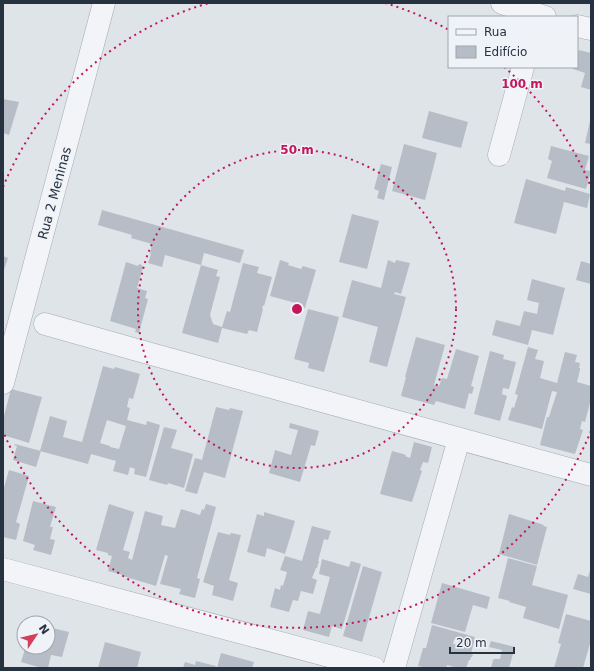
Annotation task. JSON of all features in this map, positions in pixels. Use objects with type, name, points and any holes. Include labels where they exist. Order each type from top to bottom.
[{"type":"street","name":"Rua 2 Meninas","points":[[3,382],[104,3]]},
{"type":"street","points":[[502,3],[540,16]]},
{"type":"street","points":[[578,26],[591,29]]},
{"type":"street","points":[[499,155],[523,68]]},
{"type":"street","points":[[45,324],[591,475]]},
{"type":"street","points":[[394,668],[459,439]]},
{"type":"street","points":[[3,569],[374,668]]},
{"type":"building","points":[[579,50],[591,53],[591,90],[581,87],[585,73],[573,69],[578,68]]},
{"type":"building","points":[[3,99],[19,102],[9,135],[3,133]]},
{"type":"building","points":[[429,111],[468,122],[461,148],[422,138]]},
{"type":"building","points":[[591,121],[591,144],[585,143]]},
{"type":"building","points":[[404,144],[437,153],[425,200],[392,191]]},
{"type":"building","points":[[551,146],[589,156],[585,170],[591,172],[586,189],[547,178],[552,161],[548,159]]},
{"type":"building","points":[[381,164],[392,167],[384,200],[377,198],[379,191],[374,189]]},
{"type":"building","points":[[526,179],[565,191],[566,187],[590,194],[587,208],[564,202],[556,234],[514,223]]},
{"type":"building","points":[[102,210],[244,250],[240,263],[204,253],[201,265],[165,255],[162,267],[148,263],[152,244],[131,238],[132,235],[98,225]]},
{"type":"building","points":[[352,214],[379,221],[367,269],[339,262]]},
{"type":"building","points":[[3,256],[8,258],[3,273]]},
{"type":"building","points":[[280,260],[289,263],[288,265],[301,269],[303,266],[316,270],[305,308],[302,307],[303,305],[270,296]]},
{"type":"building","points":[[388,260],[395,263],[396,260],[410,263],[401,294],[395,292],[394,294],[406,297],[387,367],[369,362],[378,327],[342,317],[352,280],[381,288]]},
{"type":"building","points":[[581,261],[591,264],[591,284],[576,280]]},
{"type":"building","points":[[126,262],[138,266],[139,264],[143,267],[137,288],[147,291],[145,298],[148,299],[139,333],[135,332],[136,329],[110,321]]},
{"type":"building","points":[[243,263],[259,267],[257,273],[272,277],[264,306],[263,305],[257,332],[249,330],[247,334],[222,328],[218,343],[182,333],[201,265],[218,270],[216,276],[220,277],[210,315],[213,324],[222,327],[227,311],[230,312]]},
{"type":"building","points":[[532,279],[565,288],[553,335],[532,330],[528,345],[492,335],[496,320],[520,326],[524,311],[537,314],[539,303],[527,300]]},
{"type":"building","points":[[308,309],[339,317],[324,372],[308,368],[309,363],[294,359]]},
{"type":"building","points":[[416,337],[445,345],[434,385],[439,386],[442,378],[447,379],[456,349],[479,356],[471,386],[474,387],[472,394],[469,393],[465,409],[436,401],[434,405],[401,396]]},
{"type":"building","points":[[528,347],[538,350],[535,359],[544,361],[540,378],[557,383],[565,352],[577,355],[575,362],[580,363],[580,370],[577,382],[591,386],[591,399],[585,422],[582,421],[580,429],[583,430],[575,454],[540,445],[547,417],[549,417],[557,392],[552,391],[542,429],[508,420],[518,395],[515,394]]},
{"type":"building","points":[[490,351],[504,355],[503,359],[516,362],[509,389],[503,388],[502,394],[507,396],[500,421],[474,414]]},
{"type":"building","points":[[103,366],[114,369],[115,367],[140,374],[133,399],[129,398],[127,407],[130,408],[127,420],[146,425],[147,421],[160,425],[146,477],[134,474],[135,469],[130,467],[128,475],[113,471],[116,461],[91,454],[88,464],[40,451],[50,416],[67,421],[63,437],[82,442]],"holes":[[[107,420],[126,426],[119,449],[100,443]]]},
{"type":"building","points":[[11,389],[42,397],[29,443],[3,435],[3,420]]},
{"type":"building","points":[[216,407],[243,411],[225,478],[204,472],[197,494],[185,491],[195,458],[202,460]]},
{"type":"building","points":[[290,423],[319,431],[315,446],[311,445],[300,482],[269,473],[275,450],[291,455],[298,430],[289,428]]},
{"type":"building","points":[[164,427],[177,430],[171,448],[193,454],[184,488],[168,483],[167,485],[149,480]]},
{"type":"building","points":[[414,442],[432,447],[428,463],[423,462],[420,470],[422,471],[412,502],[380,494],[392,451],[406,455],[405,456],[410,458]]},
{"type":"building","points":[[14,445],[41,451],[36,467],[13,460],[17,446]]},
{"type":"building","points":[[9,470],[29,476],[16,522],[20,524],[16,540],[3,537],[3,491]]},
{"type":"building","points":[[33,501],[56,507],[50,527],[53,527],[50,539],[55,540],[51,555],[33,550],[35,545],[23,541]]},
{"type":"building","points":[[109,504],[134,512],[123,550],[130,552],[128,558],[132,560],[145,511],[163,516],[161,525],[175,528],[181,509],[200,515],[206,504],[216,507],[197,578],[200,579],[195,598],[179,594],[181,589],[160,584],[168,556],[165,555],[156,586],[108,571],[112,556],[108,555],[108,553],[96,550]]},
{"type":"building","points":[[264,512],[295,521],[285,554],[267,548],[265,557],[247,552],[257,514],[264,516]]},
{"type":"building","points":[[509,514],[547,527],[537,565],[499,554]]},
{"type":"building","points":[[312,526],[331,531],[328,540],[324,539],[317,568],[312,578],[317,580],[313,594],[301,591],[298,601],[293,600],[289,612],[270,607],[275,588],[280,590],[281,585],[283,586],[287,572],[280,570],[285,556],[302,561]]},
{"type":"building","points":[[218,532],[230,535],[231,533],[241,535],[229,580],[238,583],[233,601],[212,595],[214,586],[203,582]]},
{"type":"building","points":[[508,558],[537,566],[532,585],[568,595],[559,629],[523,618],[526,607],[498,598]]},
{"type":"building","points":[[322,559],[349,567],[351,561],[361,564],[342,629],[332,626],[329,637],[303,630],[308,611],[320,614],[330,577],[319,574]]},
{"type":"building","points":[[363,566],[382,572],[362,642],[343,636]]},
{"type":"building","points":[[591,567],[591,594],[573,589],[578,574],[588,577]]},
{"type":"building","points":[[442,583],[490,597],[487,609],[473,605],[465,632],[431,623]]},
{"type":"building","points":[[566,614],[591,621],[591,640],[583,668],[554,668],[561,644],[558,643]]},
{"type":"building","points":[[432,625],[475,637],[471,654],[473,655],[466,668],[454,668],[447,665],[446,668],[427,668],[418,666],[423,648],[426,648]],"holes":[[[454,639],[459,640],[458,645],[453,644]]]},
{"type":"building","points":[[56,629],[69,632],[62,657],[51,655],[56,655]]},
{"type":"building","points":[[491,641],[515,647],[509,668],[491,668],[494,659],[500,659],[502,650],[489,647]]},
{"type":"building","points":[[105,642],[141,652],[137,668],[98,668]]},
{"type":"building","points":[[221,653],[254,662],[252,668],[217,668]]},
{"type":"building","points":[[23,655],[51,655],[48,668],[42,668],[21,662]]},
{"type":"building","points":[[196,661],[216,666],[215,668],[183,668],[185,662],[195,665]]}]
